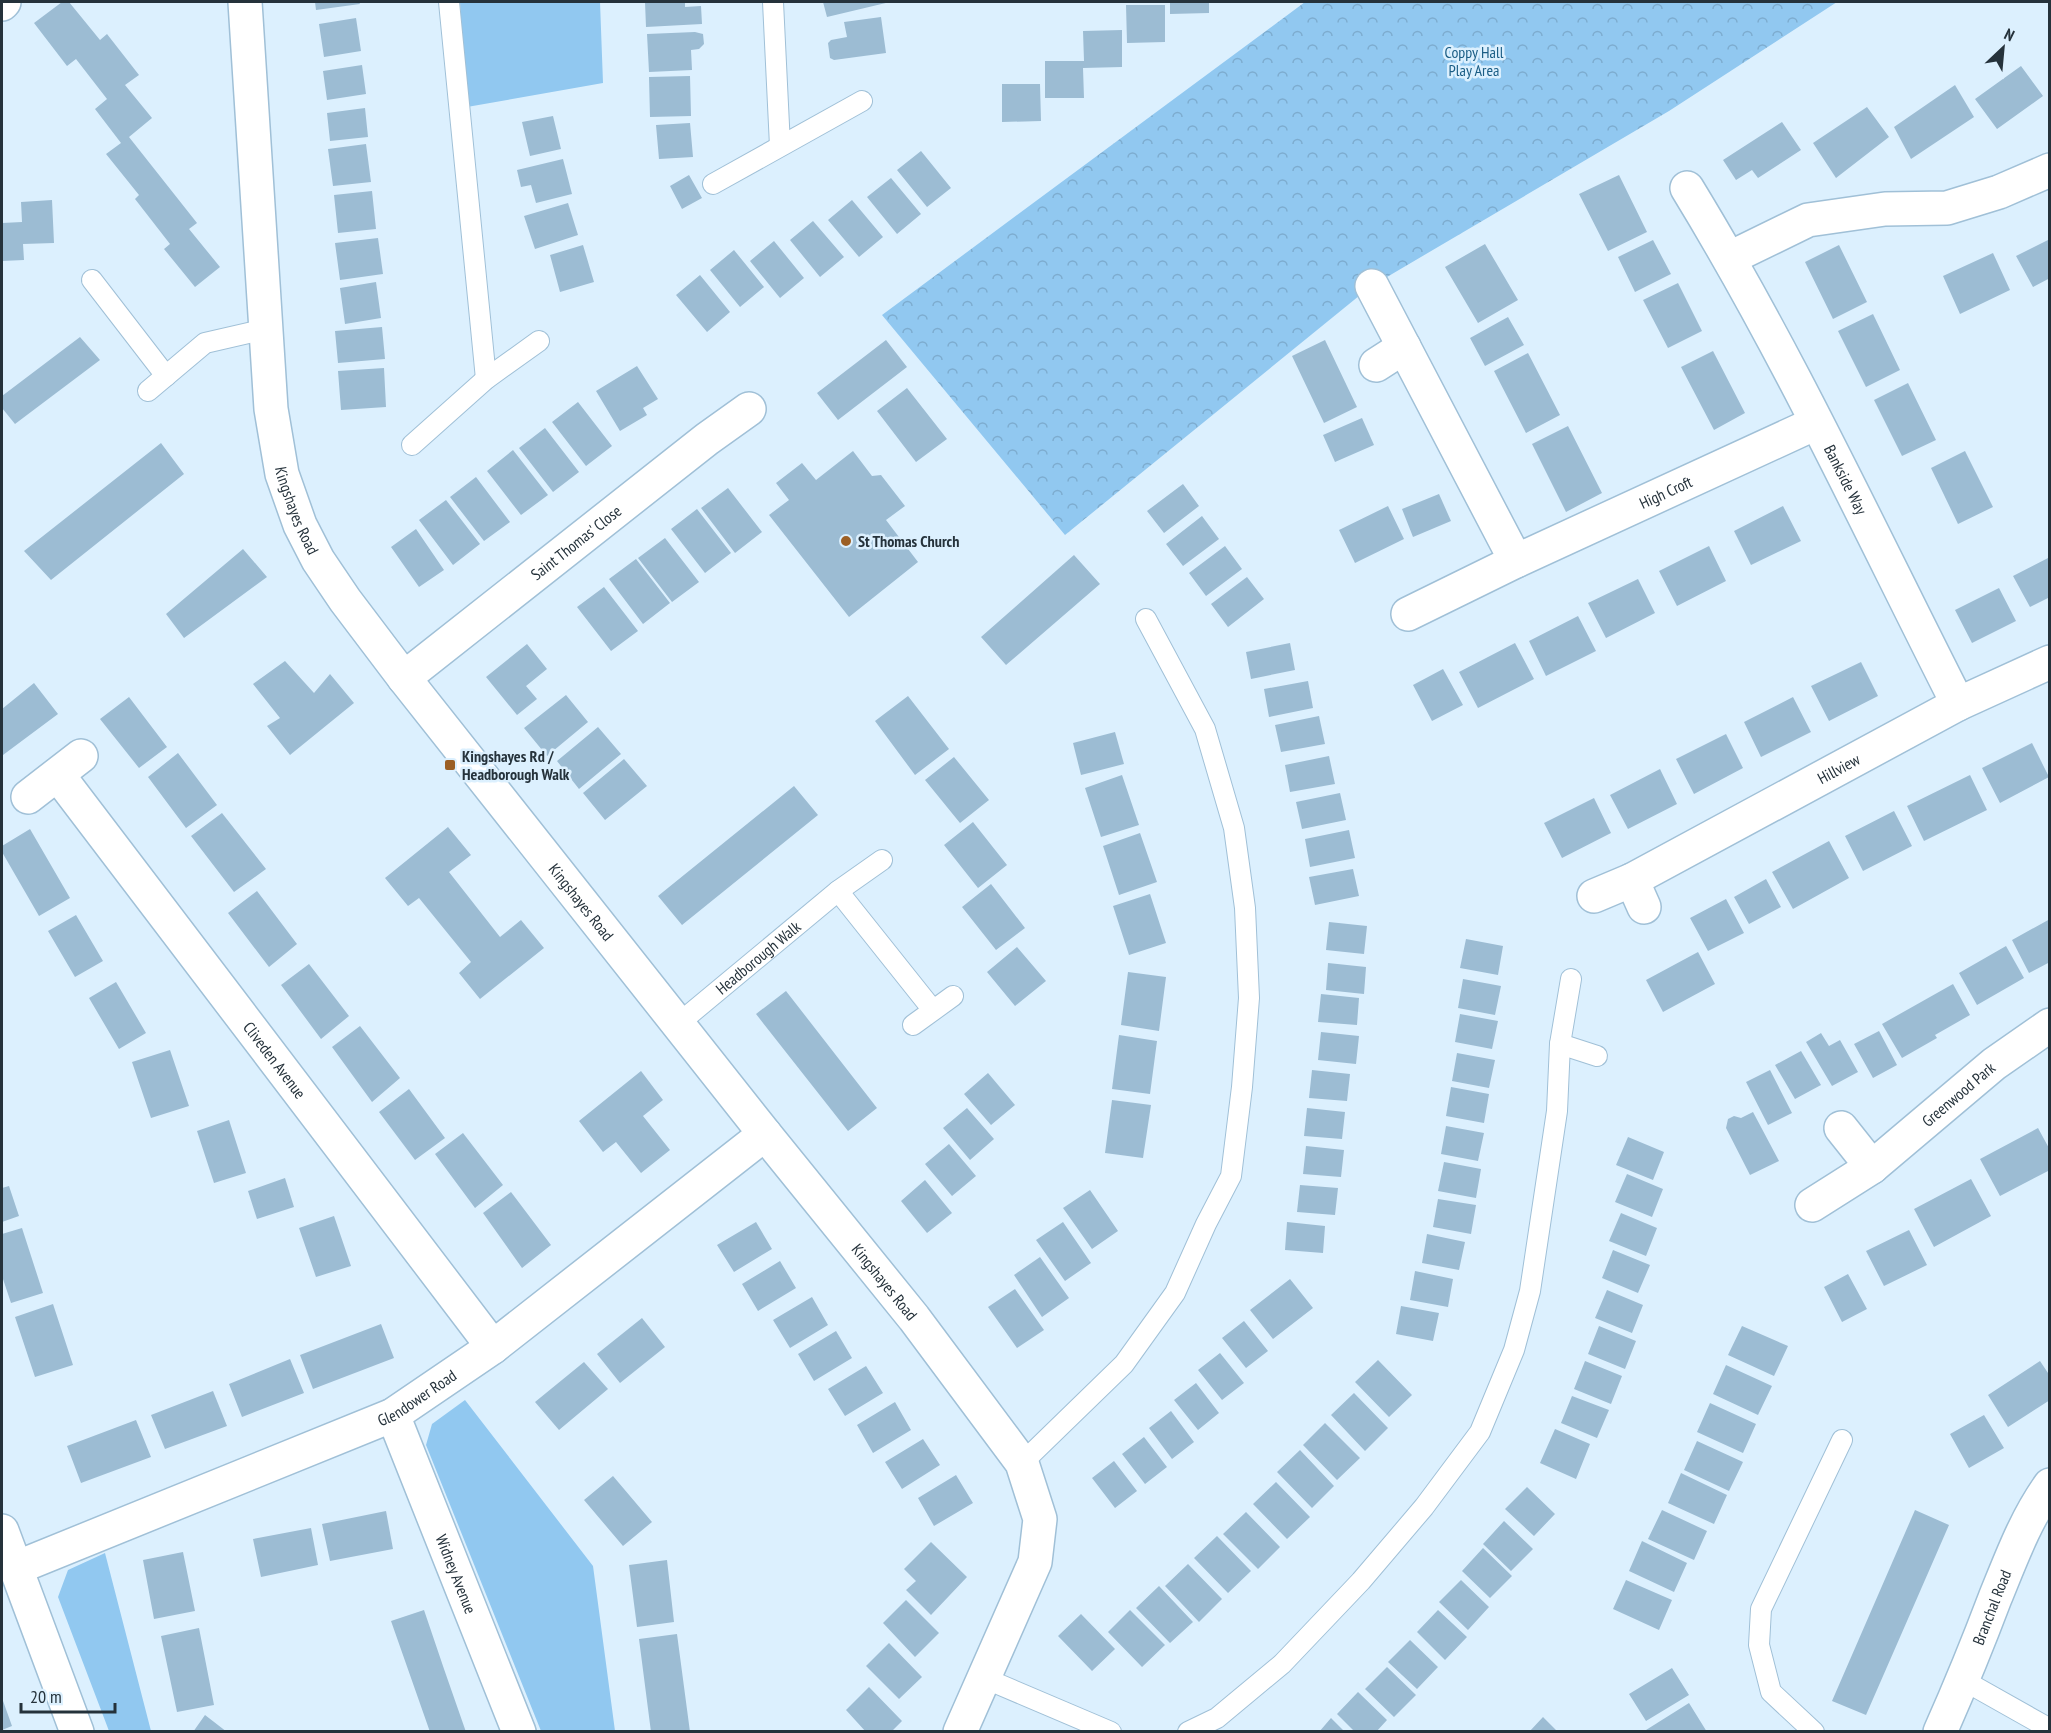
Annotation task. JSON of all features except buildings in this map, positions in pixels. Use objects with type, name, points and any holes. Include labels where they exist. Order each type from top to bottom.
[{"type":"street","name":"Kingshayes Road","points":[[245,2],[271,409],[282,474],[300,525],[318,560],[404,678],[765,1134],[914,1318],[1022,1463],[1040,1519],[1035,1562],[960,1731]]},
{"type":"street","points":[[1730,258],[1809,220],[1885,209],[1947,208],[1999,192],[2049,170]]},
{"type":"street","name":"Bankside Way","points":[[1687,188],[1730,258],[1958,704]]},
{"type":"street","points":[[1372,286],[1516,561]]},
{"type":"street","points":[[1376,365],[1404,347]]},
{"type":"street","name":"Saint Thomas' Close","points":[[404,678],[707,439],[749,409]]},
{"type":"street","name":"High Croft","points":[[1408,614],[1516,561],[1816,423]]},
{"type":"street","name":"Hillview","points":[[1594,896],[1638,894],[1958,704],[2049,662]]},
{"type":"street","name":"Cliveden Avenue","points":[[28,797],[70,765],[493,1347]]},
{"type":"street","name":"Greenwood Park","points":[[1812,1205],[1872,1167],[1994,1064],[2049,1025]]},
{"type":"street","points":[[1841,1128],[1872,1167]]},
{"type":"street","name":"Glendower Road","points":[[16,1568],[393,1415],[493,1347],[765,1134]]},
{"type":"street","name":"Widney Avenue","points":[[393,1415],[519,1731]]},
{"type":"street","name":"Branchal Road","points":[[1940,1731],[1963,1680],[2021,1534],[2049,1485]]},
{"type":"street","points":[[2,1531],[77,1731]]},
{"type":"lane","points":[[449,2],[486,379]]},
{"type":"lane","points":[[773,2],[780,146]]},
{"type":"lane","points":[[713,184],[862,101]]},
{"type":"lane","points":[[92,280],[166,375]]},
{"type":"lane","points":[[148,391],[205,343],[266,329]]},
{"type":"lane","points":[[412,445],[486,379],[539,341]]},
{"type":"lane","points":[[1022,1463],[1124,1364],[1174,1293],[1231,1176],[1242,1087],[1249,999],[1245,908],[1234,828],[1205,729],[1146,619]]},
{"type":"lane","name":"Headborough Walk","points":[[678,1024],[838,891],[882,860]]},
{"type":"lane","points":[[838,891],[932,1010]]},
{"type":"lane","points":[[1188,1731],[1217,1718],[1282,1664],[1361,1581],[1424,1507],[1480,1432],[1514,1350],[1530,1291],[1557,1111],[1560,1044],[1571,979]]},
{"type":"lane","points":[[913,1025],[953,996]]},
{"type":"lane","points":[[1560,1044],[1597,1056]]},
{"type":"lane","points":[[1814,1731],[1771,1692],[1759,1645],[1761,1610],[1842,1440]]},
{"type":"lane","points":[[984,1678],[1112,1731]]},
{"type":"lane","points":[[1963,1680],[2049,1729]]},
{"type":"green space","points":[[460,2],[600,2],[603,83],[467,107]]},
{"type":"green space","name":"Coppy Hall Play Area","points":[[1305,2],[1837,2],[1669,111],[1370,287],[1065,535],[882,315]]},
{"type":"green space","points":[[465,1400],[593,1566],[615,1731],[541,1731],[426,1445],[432,1424]]},
{"type":"green space","points":[[105,1553],[151,1731],[109,1731],[58,1597],[68,1570]]},
{"type":"place","name":"St Thomas Church","points":[[846,541]]},
{"type":"place","name":"Kingshayes Rd / Headborough Walk","points":[[450,765]]}]
